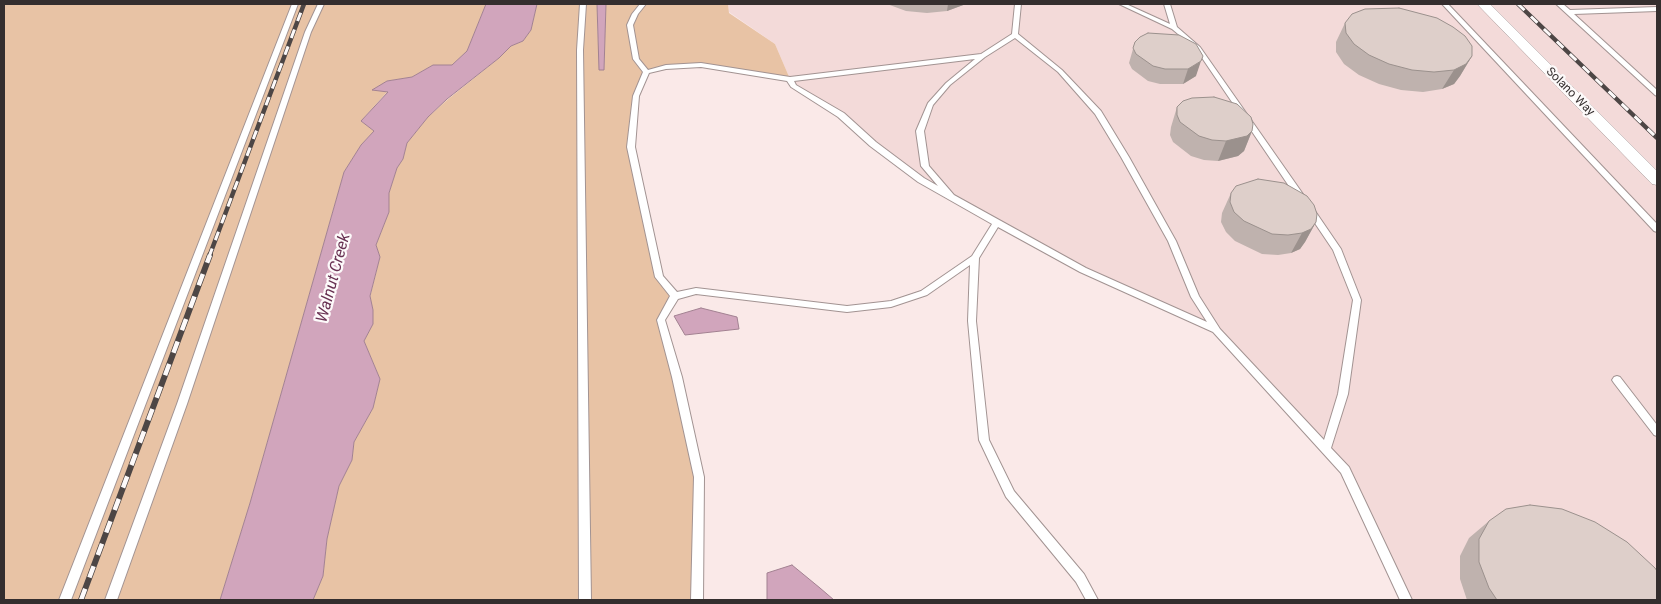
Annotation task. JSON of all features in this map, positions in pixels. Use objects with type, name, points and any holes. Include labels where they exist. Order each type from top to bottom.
[{"type":"street","name":"Solano Way","points":[[1482,4],[1657,180]]},
{"type":"lane","points":[[65,600],[296,4]]},
{"type":"lane","points":[[111,600],[182,404],[308,32],[321,4]]},
{"type":"lane","points":[[583,4],[580,59],[585,600]]},
{"type":"lane","points":[[643,4],[634,14],[630,25],[636,59],[646,72]]},
{"type":"lane","points":[[1016,35],[1018,4]]},
{"type":"lane","points":[[1122,4],[1174,28],[1198,48],[1337,249],[1357,300],[1343,394],[1326,449]]},
{"type":"lane","points":[[1167,4],[1174,28]]},
{"type":"lane","points":[[1445,4],[1657,229]]},
{"type":"lane","points":[[1560,4],[1657,94]]},
{"type":"lane","points":[[1569,12],[1657,9]]},
{"type":"lane","points":[[951,197],[925,166],[920,132],[930,104],[948,84],[983,56],[1016,35]]},
{"type":"lane","points":[[1016,35],[1060,72],[1098,113],[1125,157],[1172,242],[1196,297],[1216,330],[1346,470],[1406,600]]},
{"type":"lane","points":[[646,72],[666,67],[701,65],[790,79],[983,56]]},
{"type":"lane","points":[[646,72],[636,96],[631,147],[659,277],[675,296]]},
{"type":"lane","points":[[790,79],[793,86],[841,115],[880,149],[921,180],[1083,270],[1216,330]]},
{"type":"lane","points":[[698,600],[699,477],[677,377],[661,320],[675,296],[696,291],[847,308],[891,304],[924,293],[975,258],[997,223]]},
{"type":"lane","points":[[975,258],[972,321],[984,440],[1010,494],[1080,578],[1092,600]]},
{"type":"lane","points":[[1618,380],[1657,432]]},
{"type":"shaded area","points":[[4,4],[486,4],[467,51],[452,65],[433,65],[412,77],[387,81],[373,90],[388,91],[361,121],[374,131],[361,145],[344,172],[250,503],[220,600],[4,600]]},
{"type":"shaded area","points":[[537,4],[597,4],[598,41],[604,69],[606,4],[728,4],[729,13],[775,44],[790,79],[701,65],[666,67],[646,72],[636,96],[631,147],[659,277],[675,296],[661,320],[699,477],[697,600],[313,600],[323,576],[327,539],[339,486],[352,460],[354,442],[373,408],[380,379],[364,341],[373,324],[373,310],[370,297],[380,257],[376,245],[389,212],[389,193],[397,168],[403,159],[407,143],[428,117],[511,46],[523,41],[531,30]]},
{"type":"shaded area","points":[[728,4],[1657,4],[1657,600],[1406,600],[1345,470],[1216,330],[1083,270],[921,180],[841,115],[793,86],[775,44],[729,12]]},
{"type":"water","name":"Walnut Creek","points":[[486,4],[537,4],[531,30],[523,41],[511,46],[428,117],[407,143],[403,159],[397,168],[389,193],[389,212],[376,245],[380,257],[370,296],[373,324],[364,341],[380,379],[373,408],[354,442],[352,460],[339,486],[327,539],[323,576],[313,600],[220,600],[250,503],[344,172],[361,145],[374,131],[361,121],[388,92],[372,90],[387,81],[412,77],[433,65],[452,65],[467,51]]},
{"type":"water","points":[[597,4],[606,4],[604,70],[599,70]]},
{"type":"water","points":[[701,308],[737,317],[739,329],[685,335],[674,316]]},
{"type":"water","points":[[792,565],[834,600],[767,600],[767,573]]},
{"type":"building","points":[[1399,8],[1437,18],[1453,27],[1465,36],[1472,46],[1472,56],[1466,64],[1454,70],[1434,72],[1412,70],[1389,64],[1369,55],[1354,44],[1346,33],[1345,23],[1352,14],[1365,9]]},
{"type":"building","points":[[1148,33],[1179,35],[1196,44],[1203,56],[1201,61],[1188,69],[1165,69],[1153,66],[1136,54],[1133,48],[1135,42],[1140,37]]},
{"type":"building","points":[[1214,97],[1237,104],[1251,117],[1252,131],[1247,136],[1226,141],[1212,140],[1199,136],[1180,122],[1177,115],[1177,107],[1183,101],[1192,98]]},
{"type":"building","points":[[1258,179],[1284,183],[1307,196],[1314,205],[1317,214],[1316,222],[1311,229],[1302,233],[1288,235],[1272,234],[1244,221],[1234,212],[1230,202],[1231,193],[1236,186]]},
{"type":"building","points":[[1530,505],[1562,509],[1595,522],[1627,542],[1657,571],[1657,600],[1497,600],[1489,588],[1479,562],[1479,539],[1489,521],[1506,509]]},
{"type":"railway","points":[[209,257],[304,4]]},
{"type":"railway","points":[[1518,4],[1657,138]]},
{"type":"railway","points":[[81,600],[210,255]]}]
